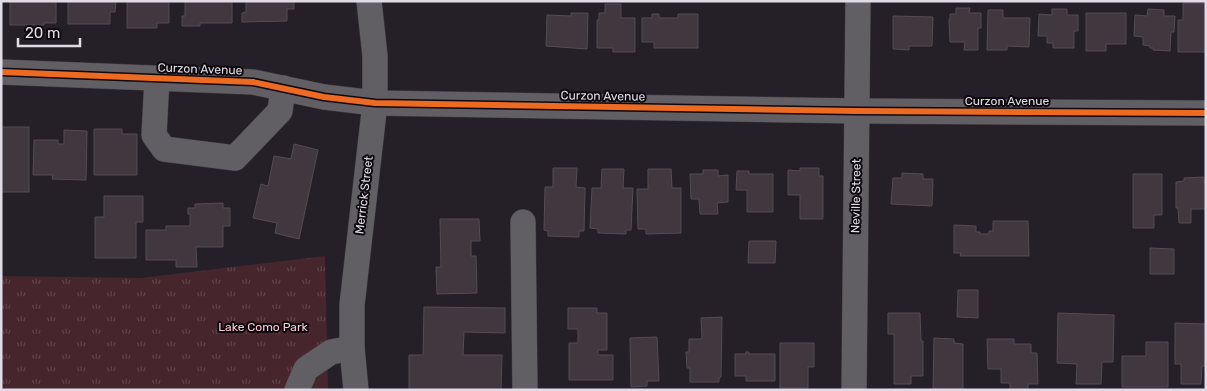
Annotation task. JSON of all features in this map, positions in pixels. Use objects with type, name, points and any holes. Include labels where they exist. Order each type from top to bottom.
[{"type":"street","name":"Merrick Street","points":[[356,390],[352,348],[352,305],[375,103],[375,56],[369,1]]},
{"type":"street","name":"Neville Street","points":[[854,390],[858,1]]},
{"type":"street","name":"Curzon Avenue","points":[[1,72],[253,82],[324,97],[375,103],[857,111],[1206,113]]},
{"type":"street","points":[[157,79],[154,135],[164,149],[235,158],[280,111],[283,88]]},
{"type":"street","points":[[523,222],[525,390]]},
{"type":"street","points":[[297,390],[306,369],[331,352],[352,348]]},
{"type":"green space","name":"Lake Como Park","points":[[325,256],[328,390],[1,390],[1,276],[141,278]]},
{"type":"building","points":[[10,1],[56,1],[56,23],[10,25]]},
{"type":"building","points":[[68,1],[116,1],[115,12],[110,12],[110,24],[68,24]]},
{"type":"building","points":[[127,1],[169,1],[169,23],[157,23],[157,28],[127,28]]},
{"type":"building","points":[[232,1],[232,23],[200,23],[200,26],[182,26],[182,16],[185,16],[185,2]]},
{"type":"building","points":[[246,1],[294,1],[294,9],[287,9],[287,21],[242,22],[242,13],[246,12]]},
{"type":"building","points":[[1183,3],[1206,3],[1206,52],[1178,52],[1178,20],[1183,20]]},
{"type":"building","points":[[605,4],[621,4],[621,18],[635,18],[635,52],[613,52],[613,48],[597,48],[597,20],[599,20],[599,13],[605,13]]},
{"type":"building","points":[[956,8],[970,8],[969,13],[981,13],[981,28],[978,28],[978,50],[964,50],[965,42],[950,42],[949,19],[950,14],[956,14]]},
{"type":"building","points":[[1052,9],[1067,9],[1067,15],[1078,15],[1078,31],[1074,31],[1074,48],[1053,48],[1053,43],[1047,43],[1047,36],[1038,36],[1039,14],[1052,15]]},
{"type":"building","points":[[1148,9],[1164,10],[1164,16],[1175,16],[1174,32],[1171,32],[1170,51],[1153,50],[1150,46],[1143,45],[1143,37],[1134,36],[1135,15],[1147,16]]},
{"type":"building","points":[[988,10],[1003,10],[1003,18],[1030,18],[1029,47],[1007,46],[1007,50],[987,50]]},
{"type":"building","points":[[571,13],[588,13],[587,49],[546,46],[547,15],[571,16]]},
{"type":"building","points":[[1086,13],[1126,13],[1126,44],[1106,44],[1106,51],[1086,51]]},
{"type":"building","points":[[652,14],[659,14],[659,18],[678,18],[678,14],[698,14],[698,48],[654,48],[654,42],[642,42],[642,18],[652,18]]},
{"type":"building","points":[[893,16],[933,17],[932,46],[909,46],[909,50],[893,49]]},
{"type":"building","points":[[1,127],[29,127],[29,192],[1,192]]},
{"type":"building","points":[[94,129],[122,129],[122,134],[137,134],[137,175],[94,175]]},
{"type":"building","points":[[64,130],[87,131],[86,180],[52,179],[53,175],[33,175],[34,140],[58,140],[58,144],[64,144]]},
{"type":"building","points":[[294,144],[318,150],[299,239],[275,233],[277,223],[253,218],[261,184],[268,186],[274,156],[291,159]]},
{"type":"building","points":[[553,168],[577,168],[576,187],[585,188],[584,231],[579,231],[579,237],[548,236],[548,231],[544,230],[545,187],[553,187]]},
{"type":"building","points":[[800,168],[819,168],[819,176],[823,176],[823,219],[800,219],[800,195],[788,195],[788,170],[800,171]]},
{"type":"building","points":[[602,169],[624,169],[623,188],[633,188],[631,230],[626,230],[626,234],[598,233],[598,229],[590,228],[592,188],[601,188]]},
{"type":"building","points":[[648,169],[671,169],[672,188],[681,188],[681,233],[646,234],[646,229],[638,229],[637,189],[648,189]]},
{"type":"building","points":[[703,170],[718,170],[718,176],[728,175],[728,202],[717,203],[718,214],[700,214],[699,199],[691,199],[690,174],[703,174]]},
{"type":"building","points":[[737,171],[749,171],[749,174],[773,174],[773,212],[747,212],[747,190],[736,190]]},
{"type":"building","points":[[902,173],[923,174],[923,179],[933,179],[932,206],[891,204],[893,178],[902,178]]},
{"type":"building","points":[[1133,174],[1162,174],[1162,215],[1154,215],[1154,228],[1133,228]]},
{"type":"building","points":[[1204,177],[1204,183],[1206,183],[1206,209],[1191,209],[1191,223],[1179,223],[1178,208],[1176,208],[1176,182],[1184,181],[1184,178]]},
{"type":"building","points":[[104,196],[143,196],[143,222],[136,222],[136,258],[95,258],[95,217],[104,217]]},
{"type":"building","points":[[223,203],[223,208],[230,208],[230,226],[223,226],[223,247],[196,247],[197,267],[176,267],[176,260],[146,260],[146,230],[166,230],[166,226],[190,226],[188,208],[195,208],[195,204]]},
{"type":"building","points":[[440,219],[479,219],[480,241],[471,241],[471,256],[476,256],[477,293],[437,294],[436,267],[441,267]]},
{"type":"building","points":[[993,221],[1028,221],[1029,256],[960,256],[961,253],[954,253],[954,225],[976,226],[976,232],[989,234],[989,231],[993,231]]},
{"type":"building","points":[[749,241],[776,241],[775,263],[748,263]]},
{"type":"building","points":[[1150,248],[1174,249],[1174,274],[1150,274]]},
{"type":"building","points":[[958,290],[978,290],[978,318],[957,317]]},
{"type":"building","points":[[424,307],[505,308],[505,333],[464,332],[463,355],[502,355],[501,390],[409,390],[409,355],[423,355]]},
{"type":"building","points":[[568,308],[597,308],[597,313],[607,313],[607,350],[598,350],[598,355],[613,355],[613,380],[569,380],[569,343],[578,343],[578,329],[568,329]]},
{"type":"building","points":[[888,313],[920,313],[921,341],[923,341],[923,376],[911,376],[911,384],[894,384],[894,334],[888,334]]},
{"type":"building","points":[[1058,313],[1114,315],[1113,362],[1102,362],[1101,384],[1076,384],[1077,364],[1057,363]]},
{"type":"building","points":[[722,317],[721,377],[719,382],[690,382],[690,368],[687,368],[686,352],[689,352],[689,339],[702,339],[701,318]]},
{"type":"building","points":[[1175,323],[1206,324],[1206,366],[1202,366],[1201,384],[1181,384],[1181,364],[1175,364]]},
{"type":"building","points":[[657,337],[659,381],[647,381],[647,386],[631,387],[630,338]]},
{"type":"building","points":[[934,338],[954,339],[954,343],[963,344],[963,389],[933,389]]},
{"type":"building","points":[[987,339],[1014,339],[1014,344],[1031,344],[1031,353],[1037,353],[1038,384],[1028,384],[1028,390],[1010,390],[1010,383],[1001,383],[1001,369],[988,369]]},
{"type":"building","points":[[1146,342],[1168,342],[1168,387],[1122,387],[1122,356],[1146,356]]},
{"type":"building","points":[[780,343],[814,343],[814,367],[808,367],[808,388],[780,388]]},
{"type":"building","points":[[746,352],[749,352],[749,354],[775,354],[775,381],[746,381],[746,376],[735,376],[735,354],[746,354]]},
{"type":"cycle path","points":[[1,72],[253,82],[324,97],[375,103],[857,111],[1206,113]]}]
